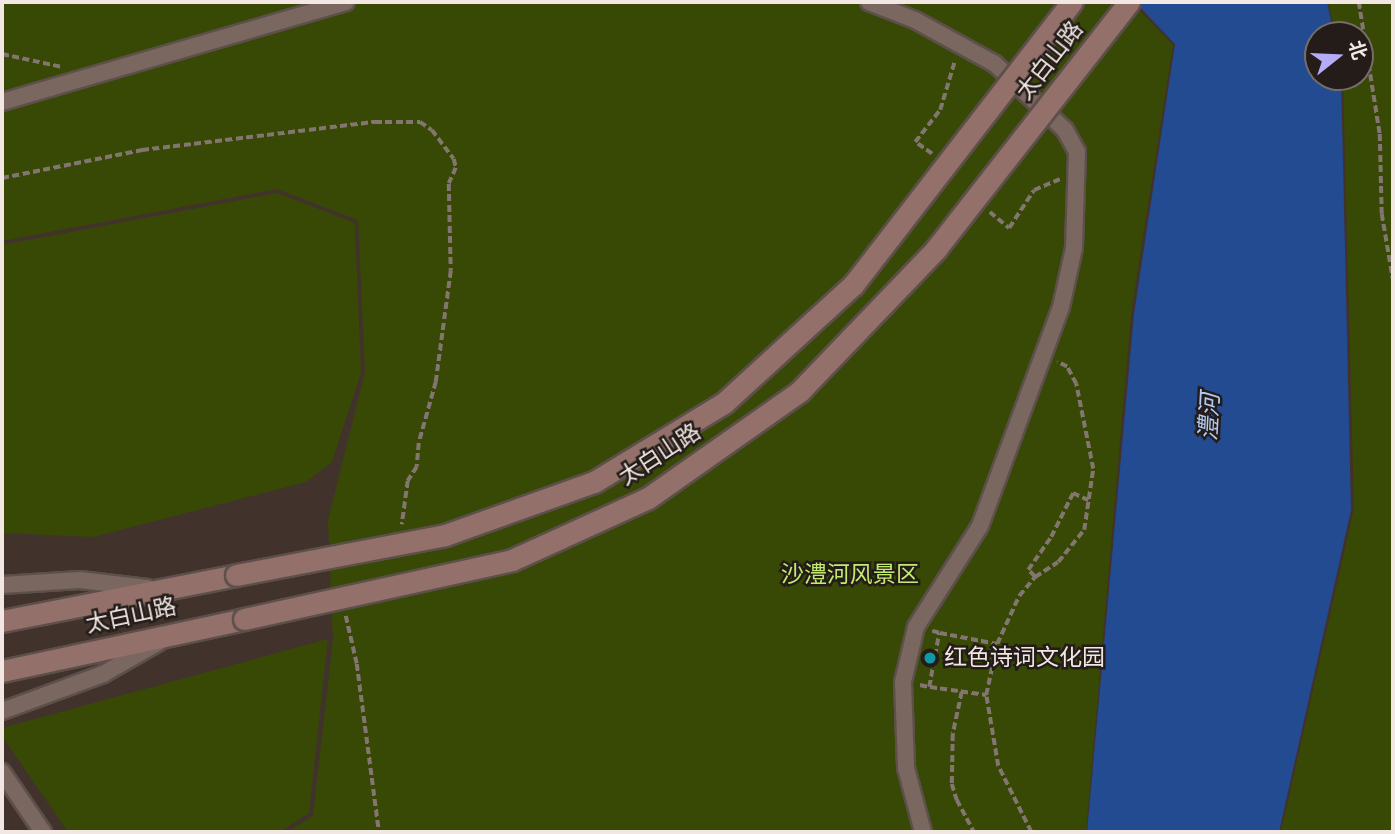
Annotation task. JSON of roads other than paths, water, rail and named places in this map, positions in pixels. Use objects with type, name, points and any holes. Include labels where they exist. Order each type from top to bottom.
[{"type":"main road","name":"太白山路","points":[[2,621],[445,535],[594,482],[724,403],[853,285],[1072,2]]},
{"type":"main road","name":"太白山路","points":[[2,671],[512,560],[648,498],[800,391],[936,249],[1129,2]]},
{"type":"street","points":[[2,102],[83,76],[346,2]]},
{"type":"street","points":[[869,2],[915,20],[995,64],[1065,130],[1077,152],[1074,248],[1061,307],[980,526],[916,627],[903,682],[906,768],[923,832]]},
{"type":"street","points":[[2,585],[80,580],[161,590]]},
{"type":"street","points":[[2,711],[103,674],[175,634]]},
{"type":"street","points":[[2,772],[43,832]]},
{"type":"water","name":"澧河","points":[[1135,2],[1327,2],[1331,21],[1304,21],[1304,91],[1341,91],[1351,510],[1279,832],[1087,832],[1134,314],[1175,44]]},
{"type":"place","name":"红色诗词文化园","points":[[930,658]]},
{"type":"park label","name":"沙澧河风景区","points":[[850,575]]}]
